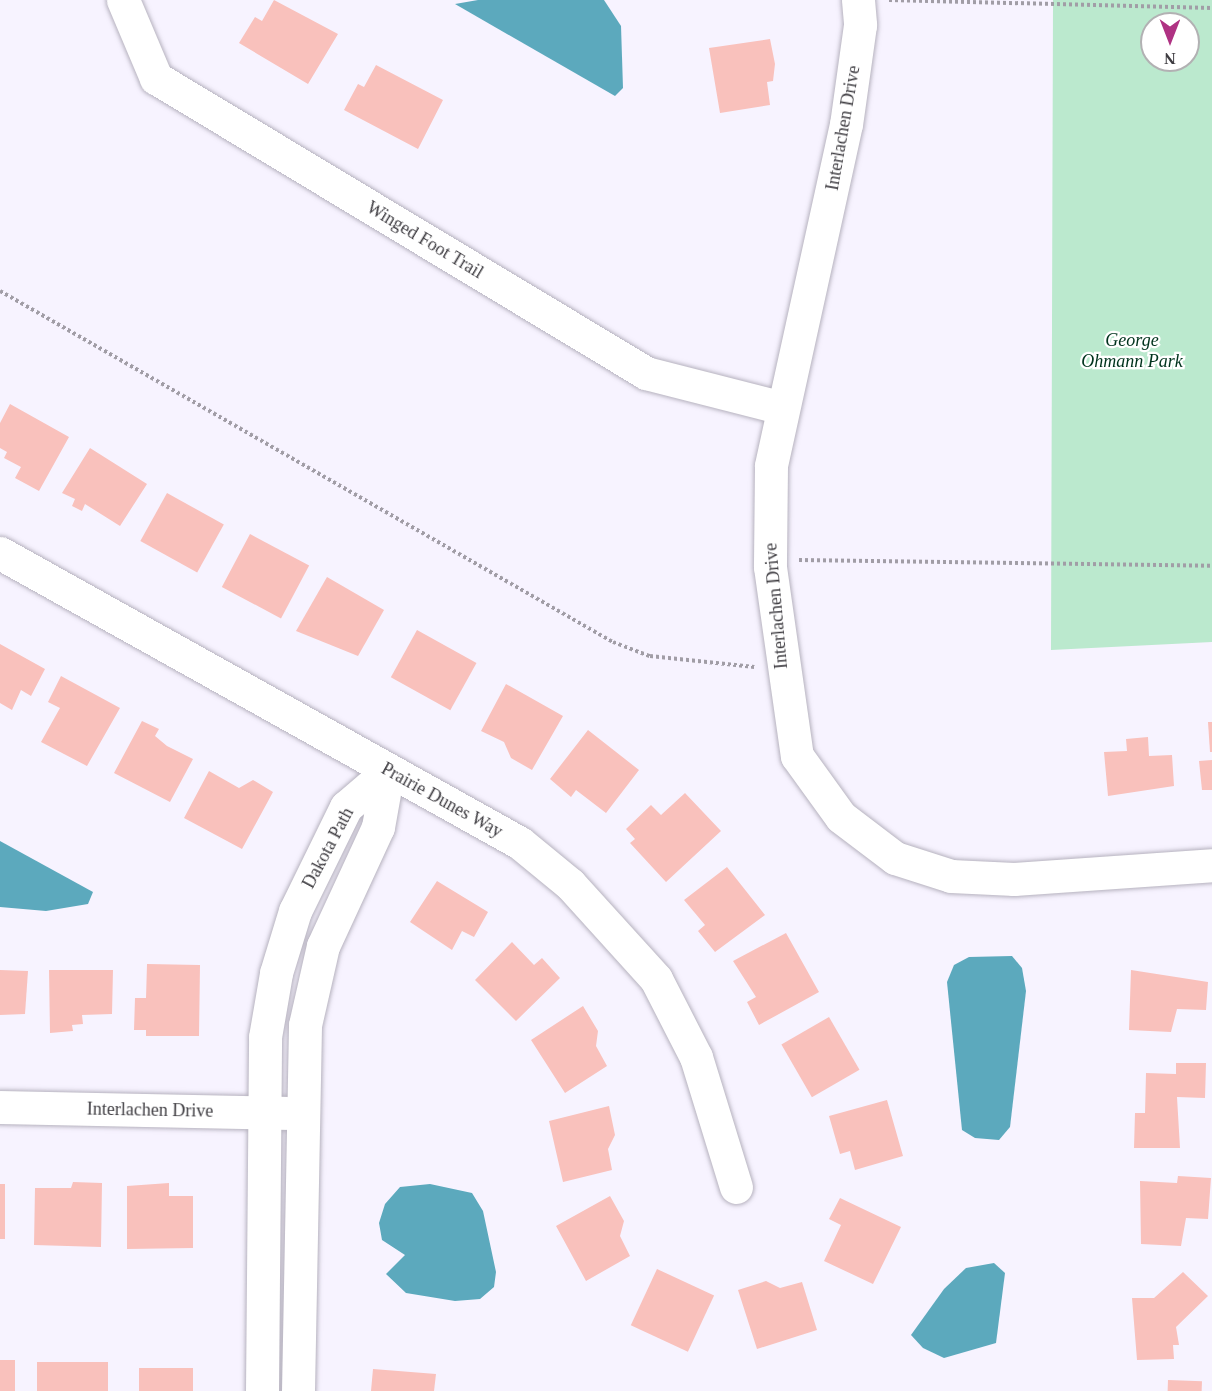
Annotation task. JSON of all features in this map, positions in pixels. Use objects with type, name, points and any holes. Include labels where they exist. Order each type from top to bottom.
[{"type":"street","name":"Winged Foot Trail","points":[[123,0],[156,78],[646,372],[783,408]]},
{"type":"street","name":"Interlachen Drive","points":[[858,0],[860,25],[846,124],[771,466],[770,559],[781,670],[797,756],[841,817],[895,858],[951,876],[1014,879],[1212,865]]},
{"type":"street","name":"Prairie Dunes Way","points":[[0,553],[520,843],[570,884],[656,979],[696,1057],[736,1187]]},
{"type":"street","name":"Dakota Path","points":[[262,1391],[265,1037],[276,973],[295,911],[346,807],[388,771]]},
{"type":"street","name":"Dakota Path","points":[[298,1391],[300,1114],[305,1025],[323,946],[378,827],[388,771]]},
{"type":"street","name":"Interlachen Drive","points":[[0,1107],[300,1114]]},
{"type":"path","points":[[889,0],[1212,8]]},
{"type":"path","points":[[0,291],[613,642],[650,656],[781,670]]},
{"type":"path","points":[[770,559],[1212,566]]},
{"type":"green space","name":"George Ohmann Park","points":[[1053,0],[1212,0],[1212,642],[1051,650]]},
{"type":"water","points":[[478,0],[604,0],[621,26],[623,88],[615,96],[455,4]]},
{"type":"water","points":[[0,841],[93,892],[88,904],[46,911],[0,907]]},
{"type":"water","points":[[1012,956],[1022,968],[1026,991],[1010,1127],[999,1140],[975,1138],[962,1130],[947,982],[954,965],[969,957]]},
{"type":"water","points":[[430,1184],[472,1193],[483,1211],[496,1272],[494,1287],[480,1299],[455,1301],[406,1293],[386,1274],[405,1255],[382,1240],[379,1223],[385,1204],[400,1187]]},
{"type":"water","points":[[994,1263],[1005,1273],[996,1343],[944,1358],[923,1348],[911,1335],[944,1289],[966,1268]]},
{"type":"building","points":[[274,0],[338,34],[308,84],[239,43],[255,17],[262,21]]},
{"type":"building","points":[[770,39],[775,64],[773,81],[767,82],[770,105],[720,113],[709,48]]},
{"type":"building","points":[[376,65],[443,100],[418,149],[344,110],[358,84],[364,87]]},
{"type":"building","points":[[10,404],[69,437],[39,491],[15,478],[21,467],[4,458],[7,452],[0,448],[0,423]]},
{"type":"building","points":[[90,448],[147,484],[120,526],[85,504],[82,511],[72,506],[75,499],[62,493]]},
{"type":"building","points":[[167,493],[224,525],[197,573],[140,541]]},
{"type":"building","points":[[250,534],[309,565],[281,618],[222,587]]},
{"type":"building","points":[[327,577],[384,610],[358,656],[296,631]]},
{"type":"building","points":[[417,630],[476,663],[450,710],[391,677]]},
{"type":"building","points":[[0,644],[45,669],[31,696],[21,690],[12,710],[0,703]]},
{"type":"building","points":[[61,676],[120,708],[87,766],[41,742],[60,708],[48,702]]},
{"type":"building","points":[[506,684],[563,716],[532,770],[511,758],[504,742],[481,731]]},
{"type":"building","points":[[142,721],[159,729],[155,736],[167,746],[193,759],[170,802],[114,773]]},
{"type":"building","points":[[1208,722],[1212,722],[1212,752],[1210,752]]},
{"type":"building","points":[[588,730],[639,770],[606,813],[576,790],[571,797],[550,779]]},
{"type":"building","points":[[1148,737],[1149,756],[1172,755],[1174,786],[1108,796],[1104,752],[1127,751],[1126,739]]},
{"type":"building","points":[[1212,760],[1212,790],[1202,790],[1199,761]]},
{"type":"building","points":[[209,771],[239,788],[253,780],[273,792],[242,849],[184,818]]},
{"type":"building","points":[[685,793],[721,831],[666,882],[630,843],[635,839],[626,829],[651,805],[661,815]]},
{"type":"building","points":[[727,867],[765,915],[715,952],[698,931],[705,925],[684,900]]},
{"type":"building","points":[[437,881],[488,912],[474,937],[462,931],[452,950],[410,922]]},
{"type":"building","points":[[786,933],[819,992],[759,1025],[747,1002],[756,997],[733,961]]},
{"type":"building","points":[[512,942],[534,965],[542,958],[560,978],[516,1021],[475,980]]},
{"type":"building","points":[[147,964],[200,965],[199,1036],[146,1036],[146,1030],[134,1030],[135,998],[146,998]]},
{"type":"building","points":[[0,970],[28,971],[25,1014],[0,1015]]},
{"type":"building","points":[[49,970],[113,970],[112,1014],[82,1015],[83,1024],[72,1025],[73,1031],[50,1033]]},
{"type":"building","points":[[1131,970],[1208,982],[1206,1010],[1177,1009],[1171,1032],[1129,1030]]},
{"type":"building","points":[[583,1006],[598,1031],[596,1046],[607,1066],[565,1093],[531,1040]]},
{"type":"building","points":[[829,1017],[860,1070],[812,1097],[781,1044]]},
{"type":"building","points":[[1176,1063],[1206,1063],[1205,1098],[1177,1097],[1180,1148],[1134,1148],[1135,1113],[1145,1113],[1146,1073],[1176,1074]]},
{"type":"building","points":[[887,1100],[903,1156],[855,1170],[850,1151],[840,1154],[829,1116]]},
{"type":"building","points":[[609,1106],[615,1135],[608,1149],[612,1170],[563,1182],[549,1121]]},
{"type":"building","points":[[1178,1176],[1211,1178],[1208,1219],[1186,1218],[1181,1246],[1141,1244],[1140,1181],[1177,1183]]},
{"type":"building","points":[[73,1182],[102,1183],[101,1247],[34,1245],[35,1188],[71,1188]]},
{"type":"building","points":[[169,1183],[169,1196],[193,1196],[193,1248],[127,1249],[127,1186]]},
{"type":"building","points":[[0,1184],[5,1184],[5,1239],[0,1239]]},
{"type":"building","points":[[610,1196],[624,1221],[620,1236],[630,1256],[586,1281],[556,1226]]},
{"type":"building","points":[[840,1198],[901,1227],[873,1284],[824,1261],[841,1225],[829,1219]]},
{"type":"building","points":[[657,1269],[714,1296],[688,1352],[631,1325]]},
{"type":"building","points":[[1183,1272],[1208,1296],[1176,1327],[1179,1345],[1173,1345],[1174,1359],[1137,1360],[1132,1298],[1154,1298]]},
{"type":"building","points":[[766,1281],[780,1288],[802,1282],[817,1330],[757,1349],[738,1290]]},
{"type":"building","points":[[0,1360],[15,1360],[15,1391],[0,1391]]},
{"type":"building","points":[[37,1362],[108,1362],[108,1391],[37,1391]]},
{"type":"building","points":[[139,1368],[193,1368],[193,1391],[139,1391]]},
{"type":"building","points":[[373,1369],[436,1374],[434,1391],[371,1391]]},
{"type":"building","points":[[1168,1380],[1202,1381],[1202,1391],[1168,1391]]}]
